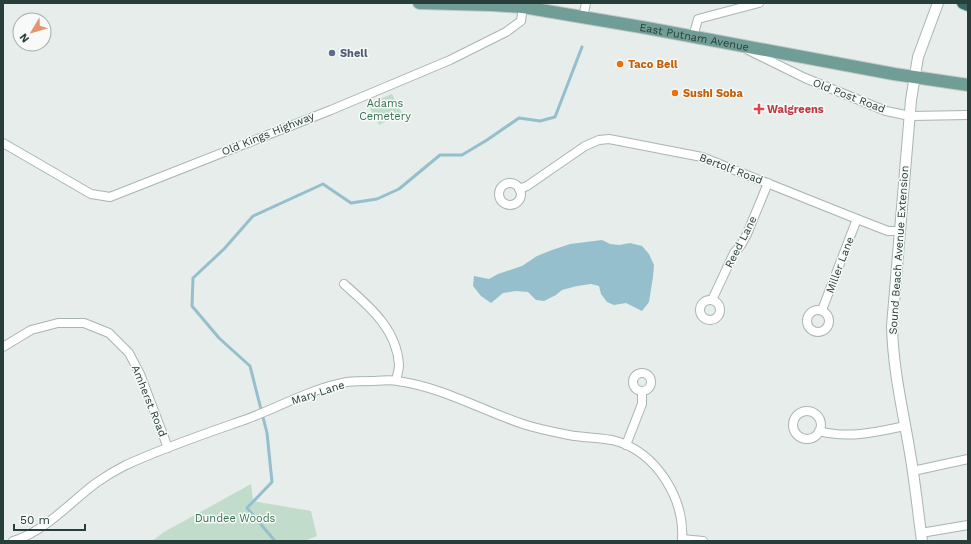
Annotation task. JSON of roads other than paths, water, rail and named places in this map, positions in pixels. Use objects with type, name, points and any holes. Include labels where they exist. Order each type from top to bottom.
[{"type":"highway","points":[[964,3],[968,5]]},
{"type":"main road","name":"East Putnam Avenue","points":[[419,3],[523,7],[915,77],[968,85]]},
{"type":"street","points":[[583,17],[586,3]]},
{"type":"street","points":[[693,37],[698,19],[759,3]]},
{"type":"street","name":"Sound Beach Avenue Extension","points":[[921,537],[913,471],[895,373],[893,341],[894,293],[910,116],[918,57],[938,3]]},
{"type":"street","name":"Old Kings Highway","points":[[3,143],[91,194],[110,197],[455,58],[514,27],[521,21],[523,7]]},
{"type":"street","name":"Old Post Road","points":[[738,45],[811,81],[886,111],[910,116],[927,117],[968,115]]},
{"type":"street","name":"Bertolf Road","points":[[519,189],[527,186],[585,146],[599,140],[609,139],[702,157],[888,231],[900,231]]},
{"type":"street","name":"Reed Lane","points":[[712,300],[734,253],[741,245],[747,234],[768,183]]},
{"type":"street","name":"Miller Lane","points":[[822,310],[857,219]]},
{"type":"street","points":[[344,284],[373,310],[388,329],[395,347],[399,366],[396,380]]},
{"type":"street","name":"Amherst Road","points":[[3,347],[32,330],[58,324],[84,323],[109,333],[129,353],[140,374],[168,448]]},
{"type":"street","name":"Mary Lane","points":[[13,541],[30,534],[59,514],[110,473],[168,448],[265,412],[307,394],[346,382],[396,380],[427,387],[535,428],[574,436],[614,440],[626,444],[652,462],[668,483],[675,497],[682,524],[682,540]]},
{"type":"street","points":[[626,444],[642,404],[642,392]]},
{"type":"street","points":[[819,432],[832,435],[847,435],[868,433],[905,426]]},
{"type":"street","points":[[913,471],[968,459]]},
{"type":"street","points":[[921,537],[968,525]]},
{"type":"street","points":[[682,540],[703,541]]},
{"type":"water","points":[[602,240],[610,244],[619,245],[630,243],[642,246],[649,254],[654,265],[653,277],[649,302],[642,311],[626,303],[614,305],[607,302],[601,294],[599,286],[591,284],[562,290],[544,301],[536,300],[528,292],[516,291],[503,293],[491,303],[481,296],[473,286],[474,276],[489,279],[498,274],[522,266],[537,256],[552,250],[570,244]]},
{"type":"waterway","points":[[275,541],[247,508],[272,482],[267,433],[250,366],[219,338],[192,306],[193,278],[224,249],[253,216],[323,184],[351,203],[377,199],[399,189],[440,155],[462,155],[519,118],[540,121],[555,117],[582,47]]},
{"type":"place","name":"Shell","points":[[332,53]]},
{"type":"place","name":"Taco Bell","points":[[620,64]]},
{"type":"place","name":"Sushi Soba","points":[[675,93]]},
{"type":"place","name":"Walgreens","points":[[759,109]]},
{"type":"park label","name":"Adams Cemetery","points":[[385,109]]},
{"type":"park label","name":"Dundee Woods","points":[[235,518]]}]
